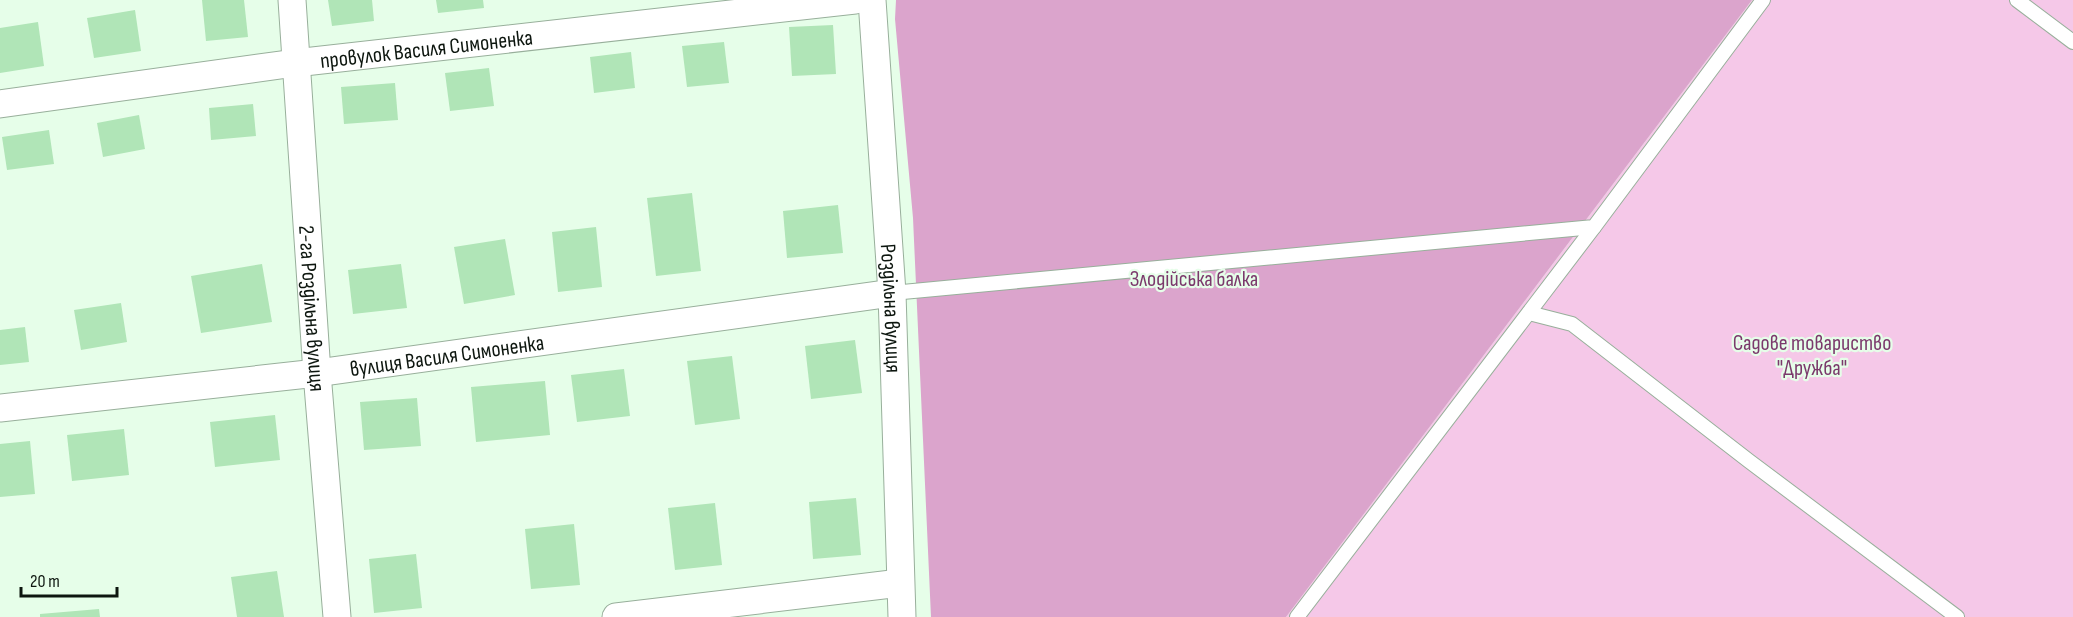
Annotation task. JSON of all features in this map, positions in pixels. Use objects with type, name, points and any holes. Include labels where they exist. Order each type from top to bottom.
[{"type":"street","name":"2-га Роздільна вулиця","points":[[292,0],[317,373],[337,617]]},
{"type":"street","name":"провулок Василя Симоненка","points":[[0,104],[296,63],[855,0]]},
{"type":"street","name":"Роздільна вулиця","points":[[872,0],[892,292],[902,617]]},
{"type":"street","name":"вулиця Василя Симоненка","points":[[0,408],[317,373],[892,292]]},
{"type":"street","points":[[616,617],[900,583]]},
{"type":"lane","points":[[1298,617],[1763,0]]},
{"type":"lane","points":[[2017,0],[2073,42]]},
{"type":"lane","points":[[892,292],[1594,227]]},
{"type":"lane","points":[[1529,313],[1572,324],[1749,461],[1957,617]]},
{"type":"green space","name":"Злодійська балка","points":[[896,0],[1752,0],[1286,617],[931,617],[913,218],[895,19]]},
{"type":"green space","name":"Садове товариство \"Дружба\"","points":[[1752,0],[2073,0],[2073,617],[1286,617]]},
{"type":"building","points":[[202,0],[244,0],[248,37],[206,41]]},
{"type":"building","points":[[328,0],[372,0],[374,21],[332,26]]},
{"type":"building","points":[[436,0],[483,0],[484,8],[438,13]]},
{"type":"building","points":[[135,10],[141,51],[94,58],[87,18]]},
{"type":"building","points":[[38,22],[44,66],[0,73],[0,28]]},
{"type":"building","points":[[833,25],[836,74],[792,76],[789,27]]},
{"type":"building","points":[[724,42],[729,83],[687,87],[682,46]]},
{"type":"building","points":[[631,52],[635,88],[594,93],[590,57]]},
{"type":"building","points":[[489,68],[494,106],[450,111],[445,73]]},
{"type":"building","points":[[395,83],[398,120],[344,124],[341,87]]},
{"type":"building","points":[[253,104],[256,136],[211,140],[209,108]]},
{"type":"building","points":[[139,115],[145,149],[103,157],[97,123]]},
{"type":"building","points":[[49,130],[54,164],[7,170],[2,137]]},
{"type":"building","points":[[692,193],[701,271],[656,276],[647,198]]},
{"type":"building","points":[[838,205],[843,253],[787,258],[783,211]]},
{"type":"building","points":[[596,227],[602,287],[558,292],[552,232]]},
{"type":"building","points":[[505,239],[515,295],[464,304],[454,247]]},
{"type":"building","points":[[262,264],[272,322],[201,333],[191,276]]},
{"type":"building","points":[[401,264],[407,308],[353,314],[348,270]]},
{"type":"building","points":[[121,303],[127,342],[81,350],[74,310]]},
{"type":"building","points":[[25,327],[29,362],[0,365],[0,330]]},
{"type":"building","points":[[855,340],[862,393],[811,399],[805,346]]},
{"type":"building","points":[[732,356],[740,419],[695,425],[687,361]]},
{"type":"building","points":[[624,369],[630,416],[577,422],[571,375]]},
{"type":"building","points":[[545,381],[550,435],[476,442],[471,387]]},
{"type":"building","points":[[417,398],[421,446],[364,450],[360,402]]},
{"type":"building","points":[[275,415],[280,460],[215,467],[210,422]]},
{"type":"building","points":[[124,429],[129,475],[72,481],[67,435]]},
{"type":"building","points":[[30,441],[35,494],[0,497],[0,444]]},
{"type":"building","points":[[856,498],[861,555],[813,559],[809,502]]},
{"type":"building","points":[[715,503],[722,565],[675,570],[668,508]]},
{"type":"building","points":[[574,524],[580,585],[531,589],[525,529]]},
{"type":"building","points":[[416,554],[422,608],[374,613],[369,559]]},
{"type":"building","points":[[277,571],[284,617],[237,617],[231,577]]},
{"type":"building","points":[[99,609],[100,617],[40,617],[40,614]]}]
